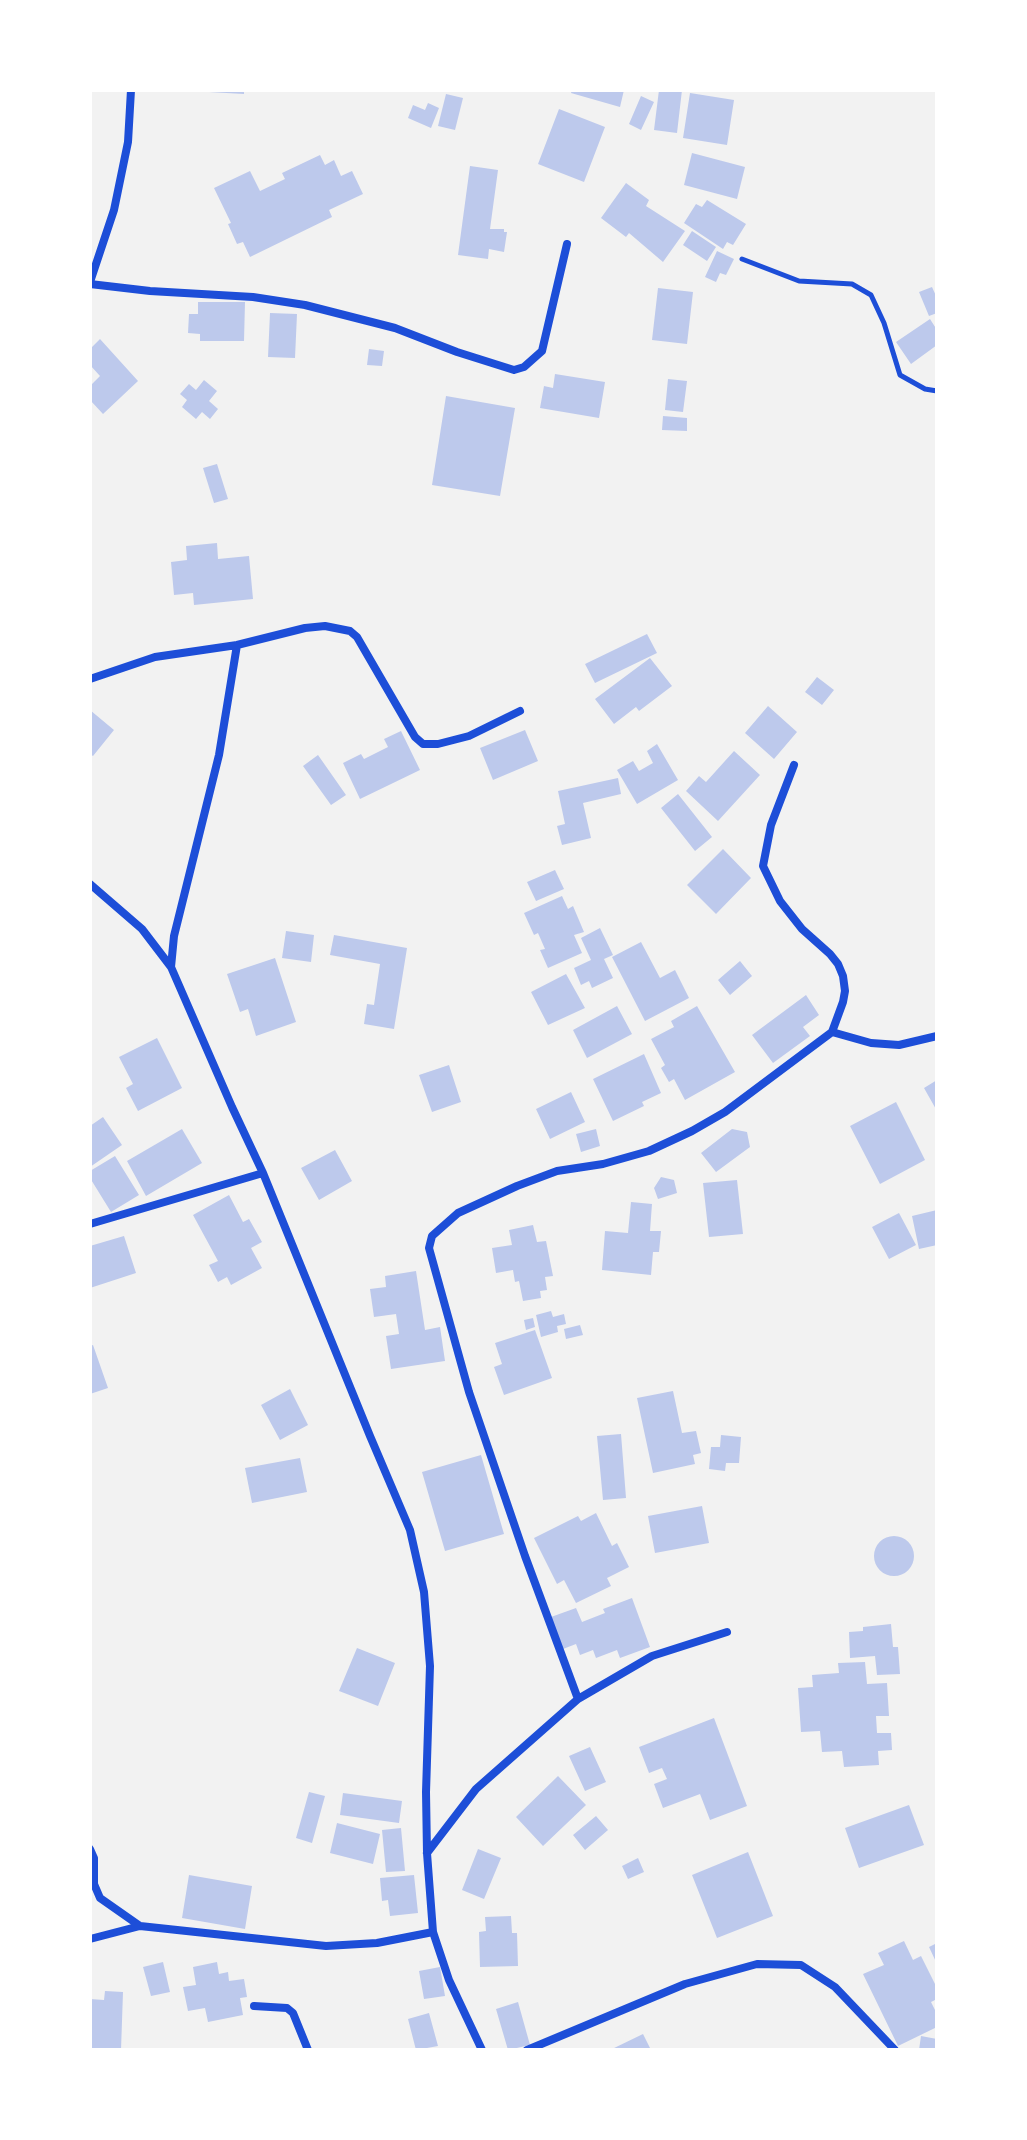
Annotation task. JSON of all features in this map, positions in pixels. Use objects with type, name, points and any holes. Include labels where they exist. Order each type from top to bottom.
[{"type":"street","points":[[131,90],[128,142],[114,210],[90,283],[150,291],[253,297],[305,305],[395,328],[514,370],[524,367],[542,351],[567,244]]},
{"type":"street","points":[[90,679],[155,657],[237,645],[325,626],[350,631],[357,637],[415,737],[423,744],[438,744],[469,736],[520,711]]},
{"type":"street","points":[[171,967],[174,936],[219,755],[237,645]]},
{"type":"street","points":[[578,1699],[469,1392],[429,1248],[432,1236],[458,1213],[517,1186],[557,1171],[603,1164],[649,1151],[692,1131],[725,1112],[832,1032],[843,1002],[843,976],[830,954],[802,929],[780,901],[763,866],[771,825],[794,765]]},
{"type":"street","points":[[90,884],[142,929],[171,967],[263,1173],[410,1530],[424,1592],[430,1666],[426,1792],[433,1932],[449,1980],[482,2050]]},
{"type":"street","points":[[832,1032],[871,1043],[899,1045],[937,1036]]},
{"type":"street","points":[[90,1224],[263,1173]]},
{"type":"street","points":[[427,1853],[476,1789],[578,1699],[652,1656],[727,1632]]},
{"type":"street","points":[[90,1849],[94,1858],[94,1884],[100,1898],[140,1926]]},
{"type":"street","points":[[90,1939],[140,1926],[326,1946],[377,1943],[433,1932]]},
{"type":"street","points":[[527,2050],[685,1984],[757,1964],[772,1964],[801,1965],[835,1987],[895,2050]]},
{"type":"street","points":[[254,2006],[287,2008],[293,2013],[308,2050]]},
{"type":"path","points":[[742,259],[799,281],[852,284],[871,295],[884,323],[900,375],[925,389],[937,391]]},
{"type":"building","points":[[244,90],[244,94],[209,92]]},
{"type":"building","points":[[572,90],[624,90],[620,107],[571,93]]},
{"type":"building","points":[[659,90],[682,90],[677,133],[654,130]]},
{"type":"building","points":[[690,93],[734,100],[727,145],[683,138]]},
{"type":"building","points":[[446,94],[463,98],[455,130],[438,126]]},
{"type":"building","points":[[641,96],[654,102],[641,130],[629,124]]},
{"type":"building","points":[[428,103],[439,108],[431,128],[408,118],[413,105],[425,110]]},
{"type":"building","points":[[559,109],[605,127],[584,182],[538,164]]},
{"type":"building","points":[[692,153],[745,167],[737,199],[684,185]]},
{"type":"building","points":[[320,155],[325,165],[334,160],[341,176],[352,171],[363,194],[329,210],[332,217],[250,257],[243,242],[237,244],[228,224],[231,223],[214,188],[250,171],[260,191],[285,179],[282,173]]},
{"type":"building","points":[[470,166],[498,170],[490,229],[504,229],[507,232],[504,252],[489,249],[488,259],[458,255]]},
{"type":"building","points":[[626,183],[649,200],[646,206],[685,231],[663,262],[629,233],[626,237],[601,218]]},
{"type":"building","points":[[707,200],[746,224],[733,245],[727,242],[723,249],[684,223],[696,204],[702,207]]},
{"type":"building","points":[[692,231],[716,247],[707,261],[683,245]]},
{"type":"building","points":[[717,251],[734,259],[726,275],[720,273],[716,282],[705,277]]},
{"type":"building","points":[[932,287],[937,298],[937,313],[929,316],[919,292]]},
{"type":"building","points":[[658,288],[693,292],[687,344],[652,340]]},
{"type":"building","points":[[198,302],[245,302],[244,341],[200,341],[200,334],[188,333],[189,314],[198,314]]},
{"type":"building","points":[[270,313],[297,314],[295,358],[268,357]]},
{"type":"building","points":[[930,319],[937,330],[937,345],[911,364],[896,342]]},
{"type":"building","points":[[100,339],[138,381],[103,414],[90,400],[90,386],[100,376],[90,365],[90,349]]},
{"type":"building","points":[[369,349],[384,351],[382,366],[367,365]]},
{"type":"building","points":[[555,374],[605,382],[599,418],[540,408],[544,386],[553,388]]},
{"type":"building","points":[[668,379],[687,381],[683,412],[665,410]]},
{"type":"building","points":[[204,380],[217,391],[209,401],[218,409],[210,419],[202,412],[196,419],[182,407],[187,400],[180,394],[189,384],[196,390]]},
{"type":"building","points":[[446,396],[515,408],[500,496],[432,485]]},
{"type":"building","points":[[663,416],[687,418],[687,431],[662,430]]},
{"type":"building","points":[[217,464],[228,499],[214,503],[203,468]]},
{"type":"building","points":[[217,543],[218,559],[249,556],[253,599],[194,605],[193,593],[174,595],[171,562],[187,560],[186,546]]},
{"type":"building","points":[[647,634],[657,653],[595,683],[585,664]]},
{"type":"building","points":[[650,658],[672,686],[639,711],[636,707],[614,724],[595,699]]},
{"type":"building","points":[[817,677],[834,690],[822,705],[805,692]]},
{"type":"building","points":[[768,706],[797,732],[774,759],[745,733]]},
{"type":"building","points":[[90,710],[114,730],[93,756],[90,754]]},
{"type":"building","points":[[525,730],[538,761],[493,780],[480,748]]},
{"type":"building","points":[[401,731],[420,770],[360,799],[343,763],[361,754],[364,759],[388,747],[384,739]]},
{"type":"building","points":[[657,744],[678,780],[637,804],[617,770],[633,761],[639,771],[653,763],[647,751]]},
{"type":"building","points":[[734,751],[760,775],[718,821],[686,791],[699,776],[706,782]]},
{"type":"building","points":[[318,755],[346,795],[331,805],[303,766]]},
{"type":"building","points":[[618,778],[621,794],[583,803],[591,838],[562,845],[557,826],[565,824],[558,791]]},
{"type":"building","points":[[678,794],[712,837],[695,851],[661,808]]},
{"type":"building","points":[[723,849],[751,878],[716,914],[687,885]]},
{"type":"building","points":[[555,870],[564,889],[536,901],[527,882]]},
{"type":"building","points":[[562,896],[568,909],[573,906],[584,932],[574,935],[582,953],[548,968],[540,950],[545,949],[538,933],[534,935],[524,913]]},
{"type":"building","points":[[600,928],[613,955],[604,959],[613,978],[592,988],[589,981],[581,985],[574,968],[591,960],[581,938]]},
{"type":"building","points":[[286,931],[314,935],[311,962],[282,958]]},
{"type":"building","points":[[334,935],[407,948],[394,1029],[364,1024],[367,1004],[374,1005],[380,964],[330,955]]},
{"type":"building","points":[[641,942],[660,978],[675,970],[689,998],[645,1021],[612,957]]},
{"type":"building","points":[[275,958],[296,1022],[256,1036],[248,1009],[240,1012],[227,974]]},
{"type":"building","points":[[740,961],[752,976],[730,995],[718,980]]},
{"type":"building","points":[[566,974],[585,1008],[548,1025],[531,992]]},
{"type":"building","points":[[806,995],[819,1015],[803,1027],[810,1036],[773,1063],[752,1035]]},
{"type":"building","points":[[617,1006],[632,1034],[587,1058],[573,1030]]},
{"type":"building","points":[[697,1006],[735,1072],[685,1100],[674,1079],[669,1082],[661,1068],[665,1065],[651,1039],[674,1027],[671,1021]]},
{"type":"building","points":[[157,1038],[182,1088],[138,1111],[126,1088],[133,1084],[119,1057]]},
{"type":"building","points":[[644,1054],[661,1093],[642,1102],[644,1106],[613,1121],[593,1079]]},
{"type":"building","points":[[449,1065],[461,1102],[432,1112],[419,1075]]},
{"type":"building","points":[[937,1080],[937,1111],[924,1088]]},
{"type":"building","points":[[571,1092],[585,1122],[550,1139],[536,1109]]},
{"type":"building","points":[[896,1102],[925,1160],[880,1184],[850,1126]]},
{"type":"building","points":[[103,1117],[122,1145],[90,1167],[90,1126]]},
{"type":"building","points":[[182,1129],[202,1163],[146,1196],[127,1161]]},
{"type":"building","points":[[596,1129],[600,1146],[581,1152],[576,1134]]},
{"type":"building","points":[[732,1129],[747,1132],[750,1147],[716,1172],[701,1153]]},
{"type":"building","points":[[335,1150],[352,1181],[319,1200],[301,1168]]},
{"type":"building","points":[[115,1156],[139,1195],[111,1212],[90,1178],[90,1171]]},
{"type":"building","points":[[661,1177],[674,1180],[677,1193],[658,1199],[654,1188]]},
{"type":"building","points":[[737,1180],[743,1234],[709,1237],[703,1183]]},
{"type":"building","points":[[229,1195],[243,1222],[249,1219],[262,1242],[251,1248],[262,1268],[231,1285],[227,1277],[218,1282],[209,1265],[218,1261],[193,1215]]},
{"type":"building","points":[[631,1202],[652,1204],[650,1231],[661,1231],[659,1252],[653,1252],[651,1275],[602,1270],[605,1231],[628,1233]]},
{"type":"building","points":[[937,1210],[937,1245],[919,1249],[912,1216]]},
{"type":"building","points":[[899,1213],[916,1245],[889,1259],[872,1227]]},
{"type":"building","points":[[533,1225],[537,1242],[546,1241],[553,1276],[545,1277],[547,1290],[540,1291],[541,1298],[523,1301],[513,1270],[496,1273],[492,1248],[512,1245],[509,1230]]},
{"type":"building","points":[[124,1236],[136,1273],[90,1288],[90,1246]]},
{"type":"building","points":[[416,1271],[425,1330],[440,1327],[445,1361],[391,1369],[386,1336],[399,1334],[396,1314],[374,1317],[370,1289],[386,1287],[385,1276]]},
{"type":"building","points":[[551,1311],[553,1317],[564,1314],[566,1324],[557,1326],[558,1332],[541,1337],[536,1315]]},
{"type":"building","points":[[533,1318],[535,1327],[526,1330],[524,1320]]},
{"type":"building","points":[[580,1325],[583,1335],[566,1339],[564,1329]]},
{"type":"building","points":[[535,1330],[552,1378],[504,1395],[494,1367],[502,1364],[495,1343]]},
{"type":"building","points":[[93,1345],[108,1388],[90,1394],[90,1346]]},
{"type":"building","points":[[290,1389],[308,1425],[280,1440],[261,1405]]},
{"type":"building","points":[[673,1391],[682,1433],[696,1431],[701,1453],[693,1455],[695,1464],[653,1473],[637,1398]]},
{"type":"building","points":[[621,1434],[626,1498],[603,1500],[597,1436]]},
{"type":"building","points":[[721,1435],[741,1437],[739,1463],[726,1463],[725,1471],[709,1469],[711,1447],[720,1447]]},
{"type":"building","points":[[481,1455],[504,1534],[445,1551],[422,1472]]},
{"type":"building","points":[[300,1458],[307,1492],[252,1503],[245,1468]]},
{"type":"building","points":[[702,1506],[709,1543],[655,1553],[648,1516]]},
{"type":"building","points":[[596,1513],[612,1546],[617,1543],[629,1567],[607,1578],[611,1586],[576,1603],[564,1580],[557,1584],[534,1538],[578,1516],[581,1521]]},
{"type":"building","points":[[894,1536],[908,1542],[914,1556],[908,1570],[894,1576],[880,1570],[874,1556],[880,1542]]},
{"type":"building","points":[[632,1598],[650,1647],[620,1658],[617,1650],[596,1658],[593,1650],[580,1655],[576,1644],[563,1649],[551,1617],[576,1608],[582,1622],[605,1613],[603,1609]]},
{"type":"building","points":[[891,1624],[893,1647],[898,1647],[900,1674],[877,1675],[875,1656],[850,1658],[849,1632]]},
{"type":"building","points":[[357,1648],[395,1663],[378,1706],[339,1691]]},
{"type":"building","points":[[865,1662],[867,1684],[887,1683],[889,1716],[876,1716],[877,1733],[891,1733],[892,1750],[878,1751],[879,1765],[844,1767],[842,1751],[822,1752],[820,1731],[801,1732],[798,1688],[813,1687],[812,1675],[839,1673],[838,1663]]},
{"type":"building","points":[[714,1718],[747,1806],[710,1820],[700,1794],[663,1808],[654,1784],[667,1779],[662,1768],[649,1773],[639,1747]]},
{"type":"building","points":[[590,1747],[606,1782],[585,1791],[569,1756]]},
{"type":"building","points":[[558,1776],[586,1805],[543,1846],[516,1817]]},
{"type":"building","points":[[309,1792],[325,1796],[312,1843],[296,1838]]},
{"type":"building","points":[[343,1793],[402,1801],[399,1823],[340,1815]]},
{"type":"building","points":[[909,1805],[924,1845],[859,1868],[845,1828]]},
{"type":"building","points":[[596,1816],[608,1830],[585,1850],[573,1835]]},
{"type":"building","points":[[337,1823],[380,1834],[373,1864],[330,1853]]},
{"type":"building","points":[[401,1828],[405,1871],[386,1872],[382,1830]]},
{"type":"building","points":[[478,1849],[501,1858],[484,1899],[462,1890]]},
{"type":"building","points":[[748,1852],[773,1916],[717,1938],[692,1875]]},
{"type":"building","points":[[638,1858],[644,1872],[628,1879],[622,1866]]},
{"type":"building","points":[[189,1875],[252,1886],[245,1929],[182,1918]]},
{"type":"building","points":[[414,1875],[418,1913],[390,1916],[388,1900],[382,1901],[380,1878]]},
{"type":"building","points":[[511,1916],[512,1933],[517,1933],[518,1966],[480,1967],[479,1932],[486,1931],[485,1917]]},
{"type":"building","points":[[904,1941],[913,1960],[921,1956],[937,1988],[937,1999],[931,2002],[937,2014],[937,2027],[898,2046],[863,1974],[884,1965],[878,1953]]},
{"type":"building","points":[[937,1943],[937,1964],[929,1947]]},
{"type":"building","points":[[163,1962],[170,1992],[151,1996],[143,1967]]},
{"type":"building","points":[[217,1962],[219,1974],[228,1972],[229,1981],[244,1979],[247,1997],[240,1998],[243,2015],[208,2022],[205,2008],[188,2011],[183,1987],[196,1985],[193,1967]]},
{"type":"building","points":[[440,1967],[445,1996],[424,1999],[419,1971]]},
{"type":"building","points":[[105,1991],[123,1992],[121,2050],[90,2050],[90,1999],[104,2000]]},
{"type":"building","points":[[518,2002],[530,2045],[508,2050],[496,2009]]},
{"type":"building","points":[[429,2013],[438,2046],[416,2050],[408,2019]]},
{"type":"building","points":[[643,2034],[651,2050],[610,2050]]},
{"type":"building","points":[[921,2036],[937,2039],[937,2050],[919,2050]]}]
